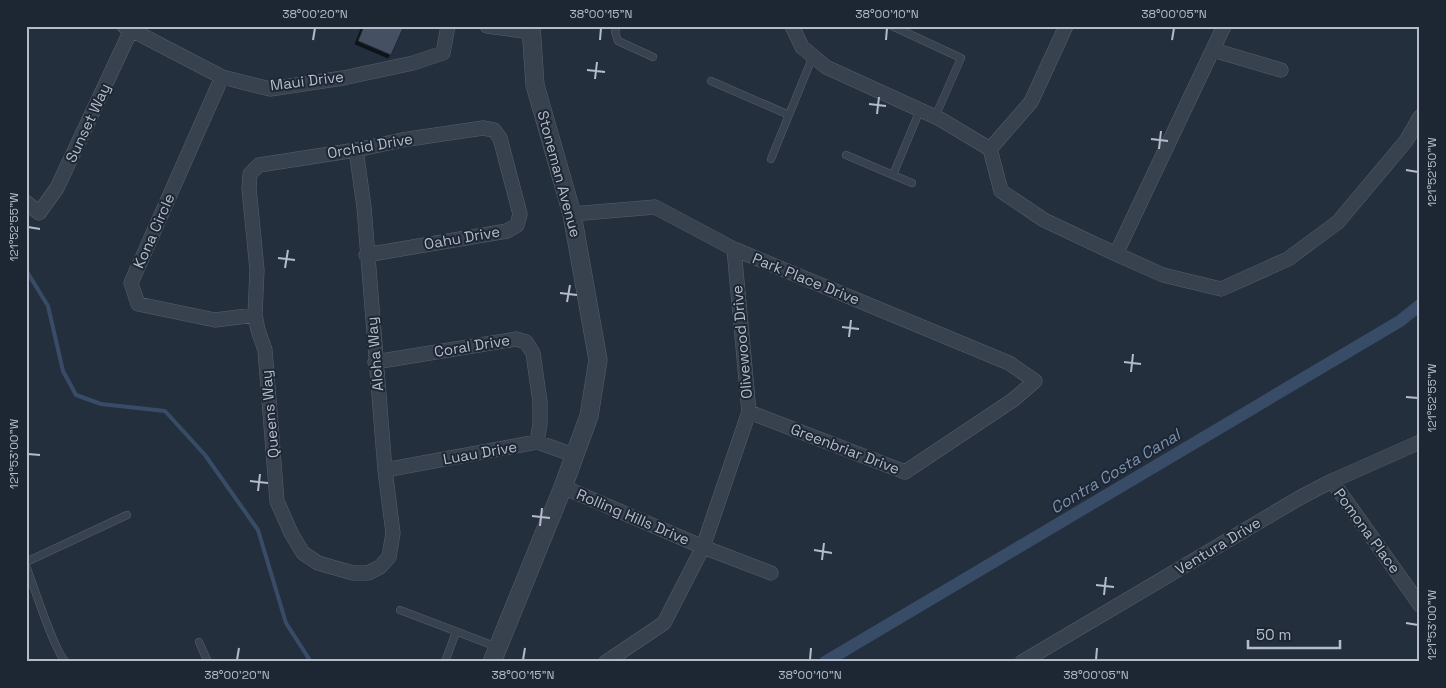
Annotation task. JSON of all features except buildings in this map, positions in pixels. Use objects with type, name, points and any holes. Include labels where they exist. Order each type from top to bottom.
[{"type":"street","name":"Maui Drive","points":[[127,28],[222,77],[270,89],[343,78],[412,63],[442,53],[448,26]]},
{"type":"street","points":[[486,26],[531,29]]},
{"type":"street","points":[[792,26],[802,47],[826,67],[935,117],[990,149],[1001,191],[1044,220],[1163,275],[1221,289],[1288,259],[1338,222],[1406,141],[1420,117]]},
{"type":"street","points":[[990,149],[1031,102],[1066,26]]},
{"type":"street","points":[[1116,254],[1224,26]]},
{"type":"street","name":"Sunset Way","points":[[26,202],[39,213],[57,188],[127,28]]},
{"type":"street","name":"Stoneman Avenue","points":[[494,655],[563,487],[589,416],[598,360],[572,214],[535,85],[531,29]]},
{"type":"street","points":[[1213,50],[1281,70]]},
{"type":"street","name":"Kona Circle","points":[[222,77],[132,283],[138,304],[215,320],[256,315]]},
{"type":"street","name":"Orchid Drive","points":[[250,174],[259,165],[356,150],[402,140],[483,128],[494,130]]},
{"type":"street","name":"Oahu Drive","points":[[366,255],[507,231],[518,225],[520,214],[500,138],[494,130]]},
{"type":"street","name":"Aloha Way","points":[[356,150],[364,207],[375,362],[393,533],[389,557]]},
{"type":"street","name":"Queens Way","points":[[250,174],[249,188],[257,270],[256,315],[258,330],[265,350],[277,501],[291,533],[303,553],[318,563],[353,572],[368,573],[380,567],[389,557]]},
{"type":"street","name":"Park Place Drive","points":[[572,214],[656,207],[734,249],[1009,363],[1035,381]]},
{"type":"street","name":"Olivewood Drive","points":[[606,662],[664,623],[703,547],[749,412],[734,249]]},
{"type":"street","name":"Coral Drive","points":[[375,362],[516,339],[526,342],[532,352],[540,402],[540,424],[536,442]]},
{"type":"street","name":"Greenbriar Drive","points":[[749,412],[905,472],[1013,400],[1035,381]]},
{"type":"street","name":"Luau Drive","points":[[385,470],[536,442],[574,455]]},
{"type":"street","name":"Ventura Drive","points":[[1022,662],[1301,497],[1420,442]]},
{"type":"street","name":"Pomona Place","points":[[1332,482],[1420,605]]},
{"type":"street","name":"Rolling Hills Drive","points":[[563,487],[703,547],[771,572]]},
{"type":"lane","points":[[617,26],[615,32],[618,41],[653,57]]},
{"type":"lane","points":[[892,26],[960,58],[935,117]]},
{"type":"lane","points":[[772,158],[813,56]]},
{"type":"lane","points":[[711,80],[789,115]]},
{"type":"lane","points":[[894,175],[920,110]]},
{"type":"lane","points":[[846,155],[912,183]]},
{"type":"lane","points":[[26,562],[127,515]]},
{"type":"lane","points":[[26,566],[55,643],[63,660],[66,662]]},
{"type":"lane","points":[[400,610],[456,632],[494,655]]},
{"type":"lane","points":[[445,662],[456,632]]},
{"type":"lane","points":[[199,642],[208,662]]},
{"type":"waterway","points":[[26,270],[48,306],[63,371],[76,395],[101,404],[165,411],[205,455],[258,530],[286,623],[311,662]]},
{"type":"waterway","name":"Contra Costa Canal","points":[[825,662],[1400,321],[1420,305]]}]
